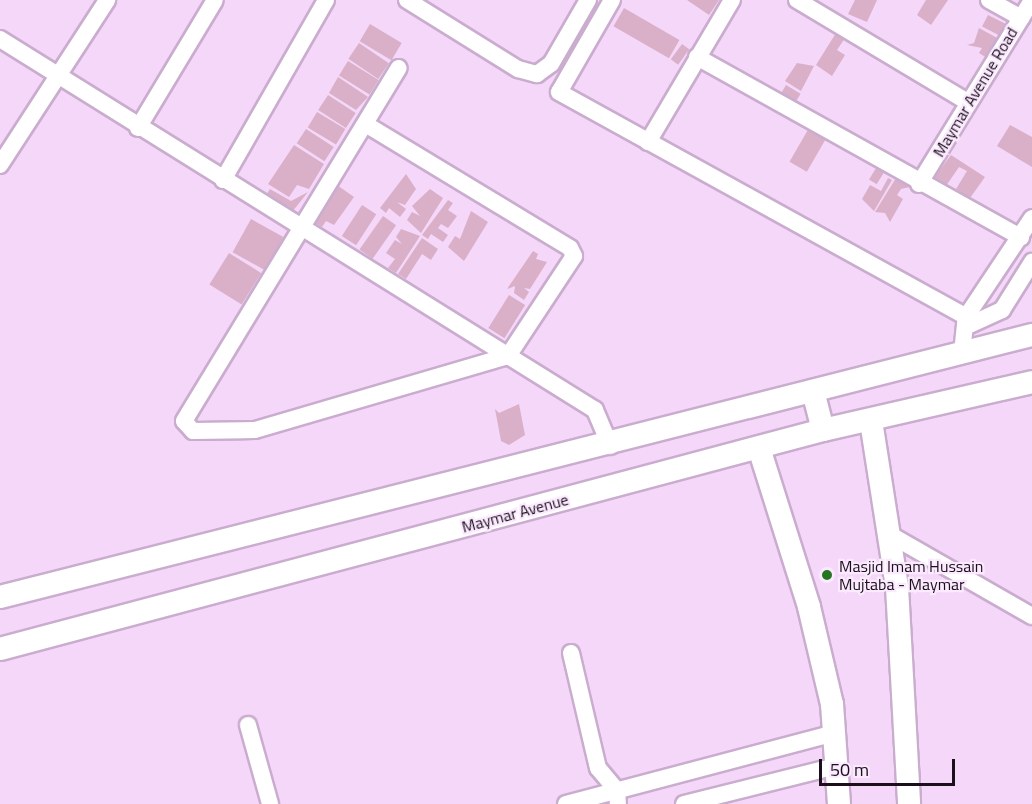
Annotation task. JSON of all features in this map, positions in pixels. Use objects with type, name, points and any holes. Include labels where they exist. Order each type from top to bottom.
[{"type":"main road","points":[[0,597],[610,446],[1032,335]]},
{"type":"main road","name":"Maymar Avenue","points":[[0,649],[823,430],[871,421],[1032,382]]},
{"type":"main road","points":[[813,391],[823,430]]},
{"type":"main road","points":[[871,421],[897,587],[909,804]]},
{"type":"main road","points":[[759,448],[809,607],[834,733],[839,804]]},
{"type":"street","points":[[0,165],[107,0]]},
{"type":"street","points":[[138,128],[215,0]]},
{"type":"street","points":[[223,180],[326,0]]},
{"type":"street","points":[[406,0],[518,69],[537,74],[551,64],[588,0]]},
{"type":"street","points":[[612,0],[559,92],[966,322],[1002,310],[1032,262]]},
{"type":"street","points":[[648,142],[732,0]]},
{"type":"street","points":[[797,0],[969,103]]},
{"type":"street","points":[[989,0],[1021,18]]},
{"type":"street","name":"Maymar Avenue Road","points":[[919,184],[1032,0]]},
{"type":"street","points":[[0,39],[57,79],[595,410],[610,446]]},
{"type":"street","points":[[697,57],[919,184],[1021,237]]},
{"type":"street","points":[[367,125],[570,248],[574,256],[508,356],[255,430],[187,428],[184,421],[304,230],[399,68]]},
{"type":"street","points":[[962,353],[966,322],[1032,218]]},
{"type":"street","points":[[887,533],[1032,616]]},
{"type":"street","points":[[571,653],[598,768],[618,797]]},
{"type":"street","points":[[248,724],[270,804]]},
{"type":"street","points":[[566,804],[618,797],[834,733]]},
{"type":"street","points":[[684,804],[836,766]]},
{"type":"street","points":[[588,801],[598,768]]},
{"type":"building","points":[[687,0],[719,0],[709,15]]},
{"type":"building","points":[[855,0],[877,0],[867,22],[848,14]]},
{"type":"building","points":[[926,0],[948,0],[931,25],[917,15]]},
{"type":"building","points":[[624,8],[679,40],[669,58],[614,26]]},
{"type":"building","points":[[988,15],[1006,24],[1000,36],[982,27]]},
{"type":"building","points":[[370,24],[402,43],[391,60],[360,41]]},
{"type":"building","points":[[979,28],[999,39],[987,58],[979,53],[982,48],[967,45],[974,43]]},
{"type":"building","points":[[836,33],[845,38],[837,50],[845,55],[832,76],[816,65]]},
{"type":"building","points":[[359,43],[389,63],[378,79],[348,59]]},
{"type":"building","points":[[682,44],[689,49],[678,65],[671,59]]},
{"type":"building","points":[[348,61],[379,80],[370,94],[339,75]]},
{"type":"building","points":[[797,63],[814,66],[801,91],[785,81]]},
{"type":"building","points":[[338,77],[368,97],[356,110],[329,93]]},
{"type":"building","points":[[786,85],[801,94],[796,101],[781,93]]},
{"type":"building","points":[[328,95],[356,113],[346,128],[318,110]]},
{"type":"building","points":[[317,112],[345,129],[336,144],[308,127]]},
{"type":"building","points":[[1010,125],[1032,137],[1032,167],[997,146]]},
{"type":"building","points":[[809,128],[826,138],[807,172],[790,162]]},
{"type":"building","points":[[306,129],[334,147],[324,161],[297,143]]},
{"type":"building","points":[[294,145],[324,164],[309,189],[297,185],[289,197],[268,184]]},
{"type":"building","points":[[951,155],[985,177],[970,198],[956,189],[967,171],[959,167],[946,186],[934,178]]},
{"type":"building","points":[[878,165],[886,170],[877,184],[869,179]]},
{"type":"building","points":[[406,174],[416,189],[405,205],[397,202],[406,209],[400,217],[389,208],[386,213],[380,208]]},
{"type":"building","points":[[888,178],[892,180],[874,211],[862,199],[870,185],[881,191]]},
{"type":"building","points":[[896,178],[910,187],[901,189],[897,195],[903,199],[890,222],[885,213],[875,212]]},
{"type":"building","points":[[337,185],[354,197],[334,225],[326,221],[322,227],[314,222]]},
{"type":"building","points":[[270,189],[291,201],[308,192],[292,212],[266,195]]},
{"type":"building","points":[[430,189],[443,198],[421,233],[407,220],[412,212],[420,216],[412,206]]},
{"type":"building","points":[[448,200],[453,203],[448,210],[457,216],[448,228],[441,224],[438,228],[448,235],[443,242],[431,234],[428,239],[422,235]]},
{"type":"building","points":[[362,205],[376,214],[356,245],[342,236]]},
{"type":"building","points":[[471,211],[488,222],[464,261],[448,247],[455,236],[460,239]]},
{"type":"building","points":[[383,216],[396,225],[373,259],[359,250]]},
{"type":"building","points":[[251,219],[283,237],[265,270],[233,252]]},
{"type":"building","points":[[401,229],[420,236],[396,273],[388,268],[395,259],[386,253],[395,240],[402,244],[396,237]]},
{"type":"building","points":[[422,238],[438,249],[431,260],[422,254],[406,279],[398,274]]},
{"type":"building","points":[[533,251],[538,254],[536,259],[547,262],[530,289],[524,288],[529,292],[524,300],[514,293],[515,286],[507,289]]},
{"type":"building","points":[[229,253],[261,273],[242,305],[209,284]]},
{"type":"building","points":[[509,295],[525,305],[504,338],[488,328]]},
{"type":"building","points":[[519,404],[525,435],[509,445],[501,441],[495,409],[499,413]]},
{"type":"place","name":"Masjid Imam Hussain Mujtaba - Maymar","points":[[827,575]]}]
